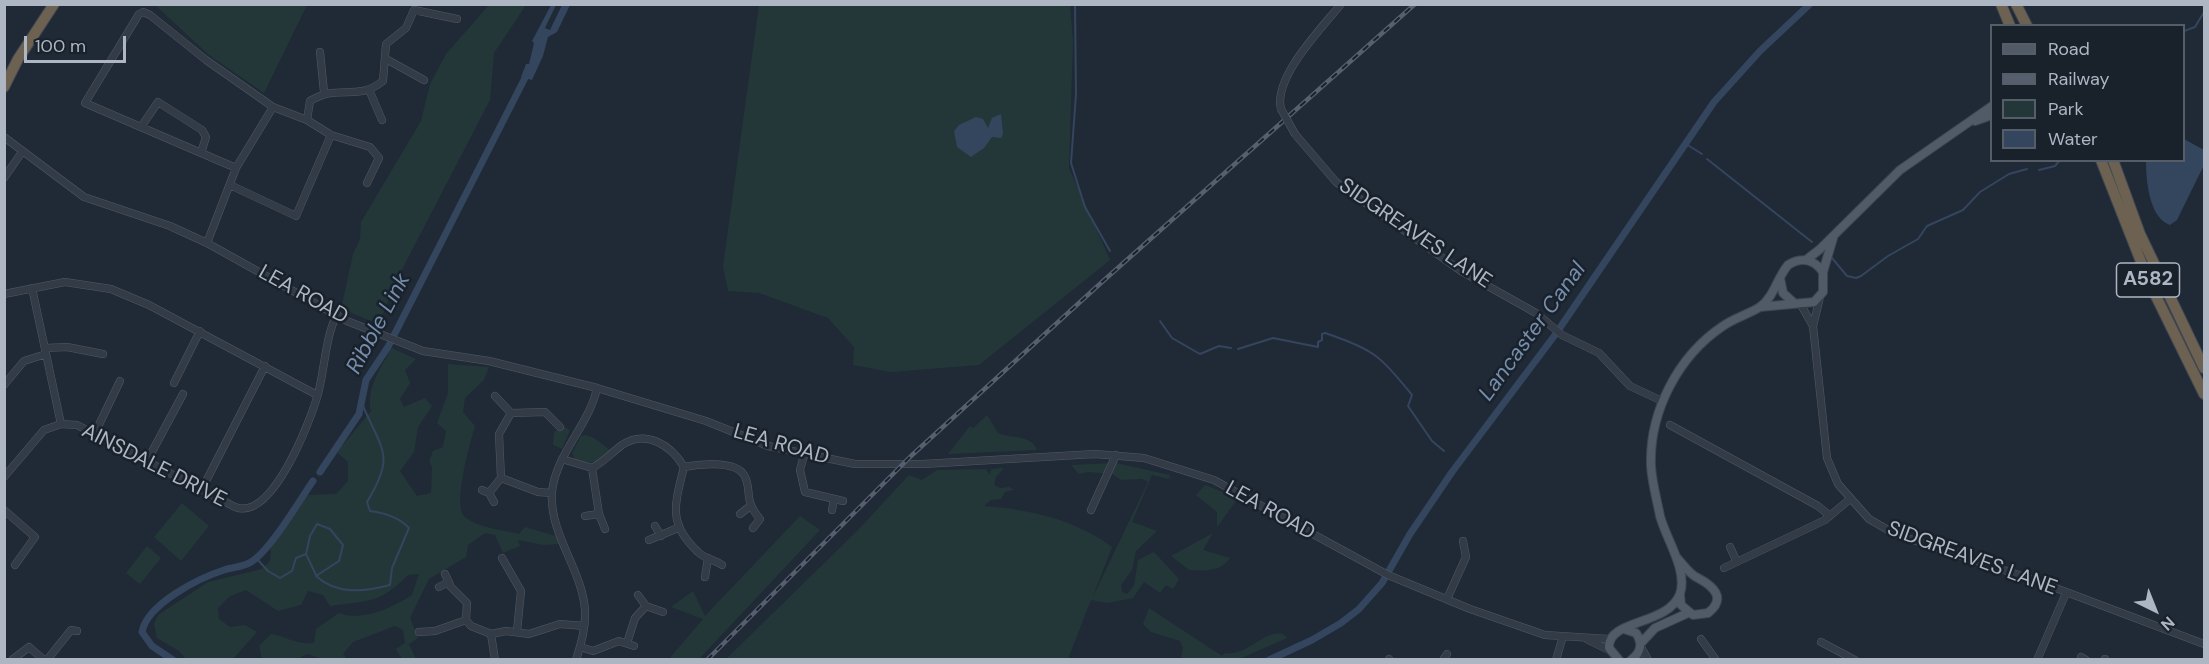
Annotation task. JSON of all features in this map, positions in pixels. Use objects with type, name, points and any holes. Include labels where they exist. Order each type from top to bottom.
[{"type":"highway","points":[[4,87],[18,59],[54,4]]},
{"type":"highway","points":[[2001,4],[2009,24]]},
{"type":"highway","points":[[2016,4],[2026,24]]},
{"type":"highway","points":[[4,70],[18,59]]},
{"type":"highway","name":"A582","points":[[2102,162],[2149,282],[2205,394]]},
{"type":"highway","name":"A582","points":[[2114,162],[2140,234],[2205,368]]},
{"type":"main road","points":[[1760,307],[1791,263],[1806,260],[1900,170],[1990,107]]},
{"type":"main road","points":[[1960,127],[1990,116]]},
{"type":"main road","points":[[1618,660],[1610,654],[1609,639],[1615,632],[1669,610],[1681,592],[1690,580],[1706,580],[1713,587],[1716,601],[1708,613],[1698,616],[1688,613],[1681,605],[1681,592],[1681,573],[1665,533],[1651,471],[1653,441],[1662,401],[1681,367],[1699,346],[1723,325],[1760,307],[1808,304],[1820,297],[1825,285],[1823,272],[1834,234]]},
{"type":"main road","points":[[1806,260],[1816,264],[1823,272]]},
{"type":"main road","points":[[1780,278],[1783,293],[1798,304]]},
{"type":"main road","points":[[1675,556],[1698,579]]},
{"type":"main road","points":[[1631,659],[1654,628],[1688,613]]},
{"type":"main road","points":[[1623,628],[1636,633],[1641,645]]},
{"type":"street","name":"SIDGREAVES LANE","points":[[1341,4],[1286,77],[1279,96],[1281,109],[1295,134],[1336,182],[1461,271],[1517,302],[1568,339],[1604,357],[1630,386],[1662,401]]},
{"type":"street","points":[[307,120],[310,101],[324,92],[370,92],[383,81],[387,44],[406,28],[414,10],[457,19]]},
{"type":"street","points":[[236,168],[86,103],[136,18],[143,12],[273,107],[307,120],[331,135],[370,147],[379,158],[367,183]]},
{"type":"street","points":[[320,52],[324,92]]},
{"type":"street","points":[[386,59],[424,80]]},
{"type":"street","points":[[370,92],[382,120]]},
{"type":"street","points":[[141,127],[158,102],[202,130],[206,137],[201,153]]},
{"type":"street","points":[[207,243],[236,168],[273,107]]},
{"type":"street","points":[[230,185],[296,216],[331,135]]},
{"type":"street","name":"LEA ROAD","points":[[4,137],[84,197],[149,217],[207,243],[337,314],[423,351],[489,361],[597,388],[706,421],[768,446],[855,464],[923,464],[1095,454],[1144,458],[1214,480],[1392,577],[1513,626],[1563,636],[1609,639]]},
{"type":"street","points":[[4,178],[22,152]]},
{"type":"street","points":[[4,294],[65,282],[111,289],[200,331],[318,395]]},
{"type":"street","points":[[32,288],[62,424]]},
{"type":"street","name":"SIDGREAVES LANE","points":[[1820,297],[1813,326],[1827,458],[1834,479],[1869,519],[1887,531],[2037,581],[2205,644]]},
{"type":"street","name":"SIDGREAVES LANE","points":[[1798,304],[1813,326]]},
{"type":"street","name":"AINSDALE DRIVE","points":[[4,477],[44,430],[62,424],[77,425],[241,510],[257,506],[290,460],[318,395],[337,314]]},
{"type":"street","points":[[174,383],[200,331]]},
{"type":"street","points":[[4,385],[24,361],[46,351],[66,347],[103,354]]},
{"type":"street","points":[[202,489],[265,366]]},
{"type":"street","points":[[95,434],[120,381]]},
{"type":"street","points":[[576,660],[584,626],[581,592],[557,525],[552,493],[562,459],[593,406],[597,388]]},
{"type":"street","points":[[147,461],[183,393]]},
{"type":"street","points":[[495,396],[511,413],[545,412],[560,427]]},
{"type":"street","points":[[494,502],[486,492],[501,478],[499,434],[511,413]]},
{"type":"street","points":[[1670,425],[1811,502],[1830,516]]},
{"type":"street","points":[[562,459],[592,468],[607,460],[622,445],[633,439],[648,439],[670,448],[684,467]]},
{"type":"street","points":[[804,455],[800,470],[802,488],[805,492],[843,501]]},
{"type":"street","points":[[1091,510],[1116,455]]},
{"type":"street","points":[[684,467],[709,463],[739,470],[744,476],[749,507],[760,519],[753,528]]},
{"type":"street","points":[[684,467],[674,518],[678,528],[699,553],[722,566]]},
{"type":"street","points":[[592,468],[599,514],[605,529]]},
{"type":"street","points":[[501,478],[538,492],[552,493]]},
{"type":"street","points":[[832,510],[834,499]]},
{"type":"street","points":[[1724,568],[1830,516],[1850,499]]},
{"type":"street","points":[[740,514],[749,507]]},
{"type":"street","points":[[4,510],[35,537],[15,565]]},
{"type":"street","points":[[585,516],[599,514]]},
{"type":"street","points":[[655,526],[661,536]]},
{"type":"street","points":[[649,540],[678,528]]},
{"type":"street","points":[[1447,599],[1466,557],[1463,542]]},
{"type":"street","points":[[1730,548],[1737,561]]},
{"type":"street","points":[[502,558],[521,591],[517,631]]},
{"type":"street","points":[[705,577],[708,558]]},
{"type":"street","points":[[445,574],[467,603],[466,620],[471,626],[491,634],[517,631],[529,633],[560,624],[584,626]]},
{"type":"street","points":[[439,588],[449,582]]},
{"type":"street","points":[[2037,660],[2066,593]]},
{"type":"street","points":[[638,595],[646,606],[663,612]]},
{"type":"street","points":[[580,647],[594,651],[612,642],[630,644],[635,618],[646,606]]},
{"type":"street","points":[[418,632],[435,631],[466,620]]},
{"type":"street","points":[[12,660],[28,647],[45,660],[71,630],[76,631]]},
{"type":"street","points":[[491,634],[495,660]]},
{"type":"street","points":[[1556,660],[1563,636]]},
{"type":"street","name":"LEA ROAD","points":[[1583,637],[1610,654]]},
{"type":"street","points":[[1701,639],[1716,660]]},
{"type":"street","points":[[1821,642],[1855,660]]},
{"type":"street","points":[[1641,645],[1648,660]]},
{"type":"green space","points":[[155,5],[307,5],[264,93],[209,55]]},
{"type":"green space","points":[[489,5],[526,5],[494,53],[490,100],[395,283],[379,324],[341,309],[353,254],[360,239],[361,222],[421,121],[430,84],[446,54]]},
{"type":"green space","points":[[759,5],[1070,5],[1073,41],[1069,168],[1110,260],[979,365],[891,372],[853,365],[854,347],[828,318],[759,293],[728,291],[723,266]]},
{"type":"green space","points":[[392,348],[416,359],[405,370],[410,383],[400,399],[404,407],[425,398],[432,406],[418,427],[414,452],[400,471],[417,496],[431,493],[432,467],[429,461],[433,451],[443,447],[446,431],[437,423],[448,393],[448,364],[489,367],[484,380],[465,398],[463,412],[475,426],[463,474],[461,511],[470,521],[484,526],[519,534],[525,527],[556,536],[559,544],[544,545],[518,540],[520,546],[503,553],[495,535],[485,533],[468,545],[466,557],[429,579],[410,618],[418,638],[409,644],[416,659],[402,659],[396,649],[405,643],[403,630],[395,626],[353,642],[343,654],[347,659],[323,659],[307,654],[297,659],[262,659],[259,646],[271,634],[298,642],[314,643],[316,629],[339,613],[367,615],[395,605],[412,595],[419,574],[408,575],[389,592],[372,600],[330,606],[323,595],[308,591],[301,605],[278,611],[246,590],[230,596],[218,608],[219,619],[230,627],[245,625],[257,632],[233,659],[186,659],[179,651],[157,638],[154,624],[158,615],[208,582],[262,569],[270,561],[271,547],[308,495],[336,494],[348,481],[348,462],[337,452],[371,411],[373,386]]},
{"type":"green space","points":[[987,415],[998,433],[1026,439],[1037,450],[948,454],[970,426],[973,428]]},
{"type":"green space","points":[[563,426],[570,430],[562,449],[553,445],[554,432]]},
{"type":"green space","points":[[581,436],[594,438],[610,450],[604,458],[591,463],[576,461],[572,453]]},
{"type":"green space","points":[[1116,463],[1170,475],[1169,479],[1152,475],[1132,522],[1157,531],[1136,551],[1132,570],[1121,585],[1122,592],[1127,594],[1134,586],[1138,560],[1154,552],[1179,579],[1173,589],[1166,585],[1160,593],[1144,582],[1133,598],[1107,603],[1091,600],[1068,659],[725,660],[859,529],[909,475],[922,480],[937,470],[986,469],[990,475],[991,469],[1004,468],[996,477],[994,485],[1000,488],[1010,487],[1014,490],[1005,492],[1001,499],[991,500],[984,506],[1051,517],[1083,530],[1112,547],[1092,599],[1148,482],[1142,479],[1121,480],[1112,474],[1088,472],[1079,474],[1071,465]]},
{"type":"green space","points":[[1205,485],[1238,498],[1217,527],[1217,512],[1196,495]]},
{"type":"green space","points":[[182,503],[209,526],[181,561],[154,537]]},
{"type":"green space","points":[[800,516],[820,530],[699,659],[669,659],[703,619],[671,607],[693,591],[705,616]]},
{"type":"green space","points":[[1213,533],[1203,550],[1230,558],[1222,566],[1206,570],[1189,570],[1171,556]]},
{"type":"green space","points":[[147,546],[161,558],[140,584],[126,573]]},
{"type":"green space","points":[[1149,608],[1222,656],[1225,653],[1241,651],[1276,634],[1283,634],[1287,638],[1239,659],[1181,659],[1183,648],[1180,641],[1151,632],[1143,624]]},
{"type":"water","points":[[551,5],[556,5],[545,28],[550,30],[562,5],[570,5],[557,32],[548,37],[543,56],[532,80],[521,77],[526,64],[529,64],[534,43],[532,41]]},
{"type":"water","points":[[1001,114],[1003,134],[1001,138],[992,137],[984,148],[971,157],[957,147],[954,131],[959,125],[976,117],[983,119],[988,128],[992,118]]},
{"type":"water","points":[[2185,140],[2204,150],[2204,165],[2177,220],[2170,225],[2157,215],[2153,207],[2146,162],[2185,162]]},
{"type":"waterway","points":[[1075,4],[1076,94],[1071,163],[1085,207],[1110,251]]},
{"type":"waterway","name":"Lancaster Canal","points":[[1269,660],[1312,640],[1341,623],[1359,609],[1382,583],[1410,534],[1452,472],[1555,335],[1714,102],[1760,51],[1810,4]]},
{"type":"waterway","points":[[2185,31],[2195,27],[2204,12]]},
{"type":"waterway","name":"Ribble Link","points":[[320,472],[359,414],[366,380],[388,347],[528,72]]},
{"type":"waterway","points":[[1686,144],[1702,154]]},
{"type":"waterway","points":[[1707,159],[1812,242]]},
{"type":"waterway","points":[[2039,170],[2055,166],[2058,162]]},
{"type":"waterway","points":[[1832,258],[1847,276],[1856,278],[1861,276],[1888,256],[1918,239],[1927,226],[1963,210],[1980,192],[2009,174],[2027,169]]},
{"type":"waterway","points":[[1160,321],[1172,338],[1200,354],[1219,346],[1231,348]]},
{"type":"waterway","points":[[1238,349],[1273,338],[1318,347],[1318,342],[1322,340],[1322,334],[1325,333],[1359,346],[1381,360],[1412,395],[1408,406],[1432,441],[1444,451]]},
{"type":"waterway","points":[[306,554],[310,536],[317,524],[330,529],[343,545],[339,561],[316,576],[342,589],[361,590],[390,585],[392,568],[409,528],[391,516],[370,511],[367,502],[381,474],[383,454],[363,406]]},
{"type":"waterway","name":"Ribble Link","points":[[173,660],[152,646],[142,632],[153,612],[188,586],[224,570],[248,564],[259,556],[275,537],[313,481]]},
{"type":"waterway","points":[[256,558],[268,571],[280,578],[292,571],[296,558],[306,554],[316,575]]},
{"type":"railway","points":[[707,660],[911,456],[1102,282],[1415,4]]}]
